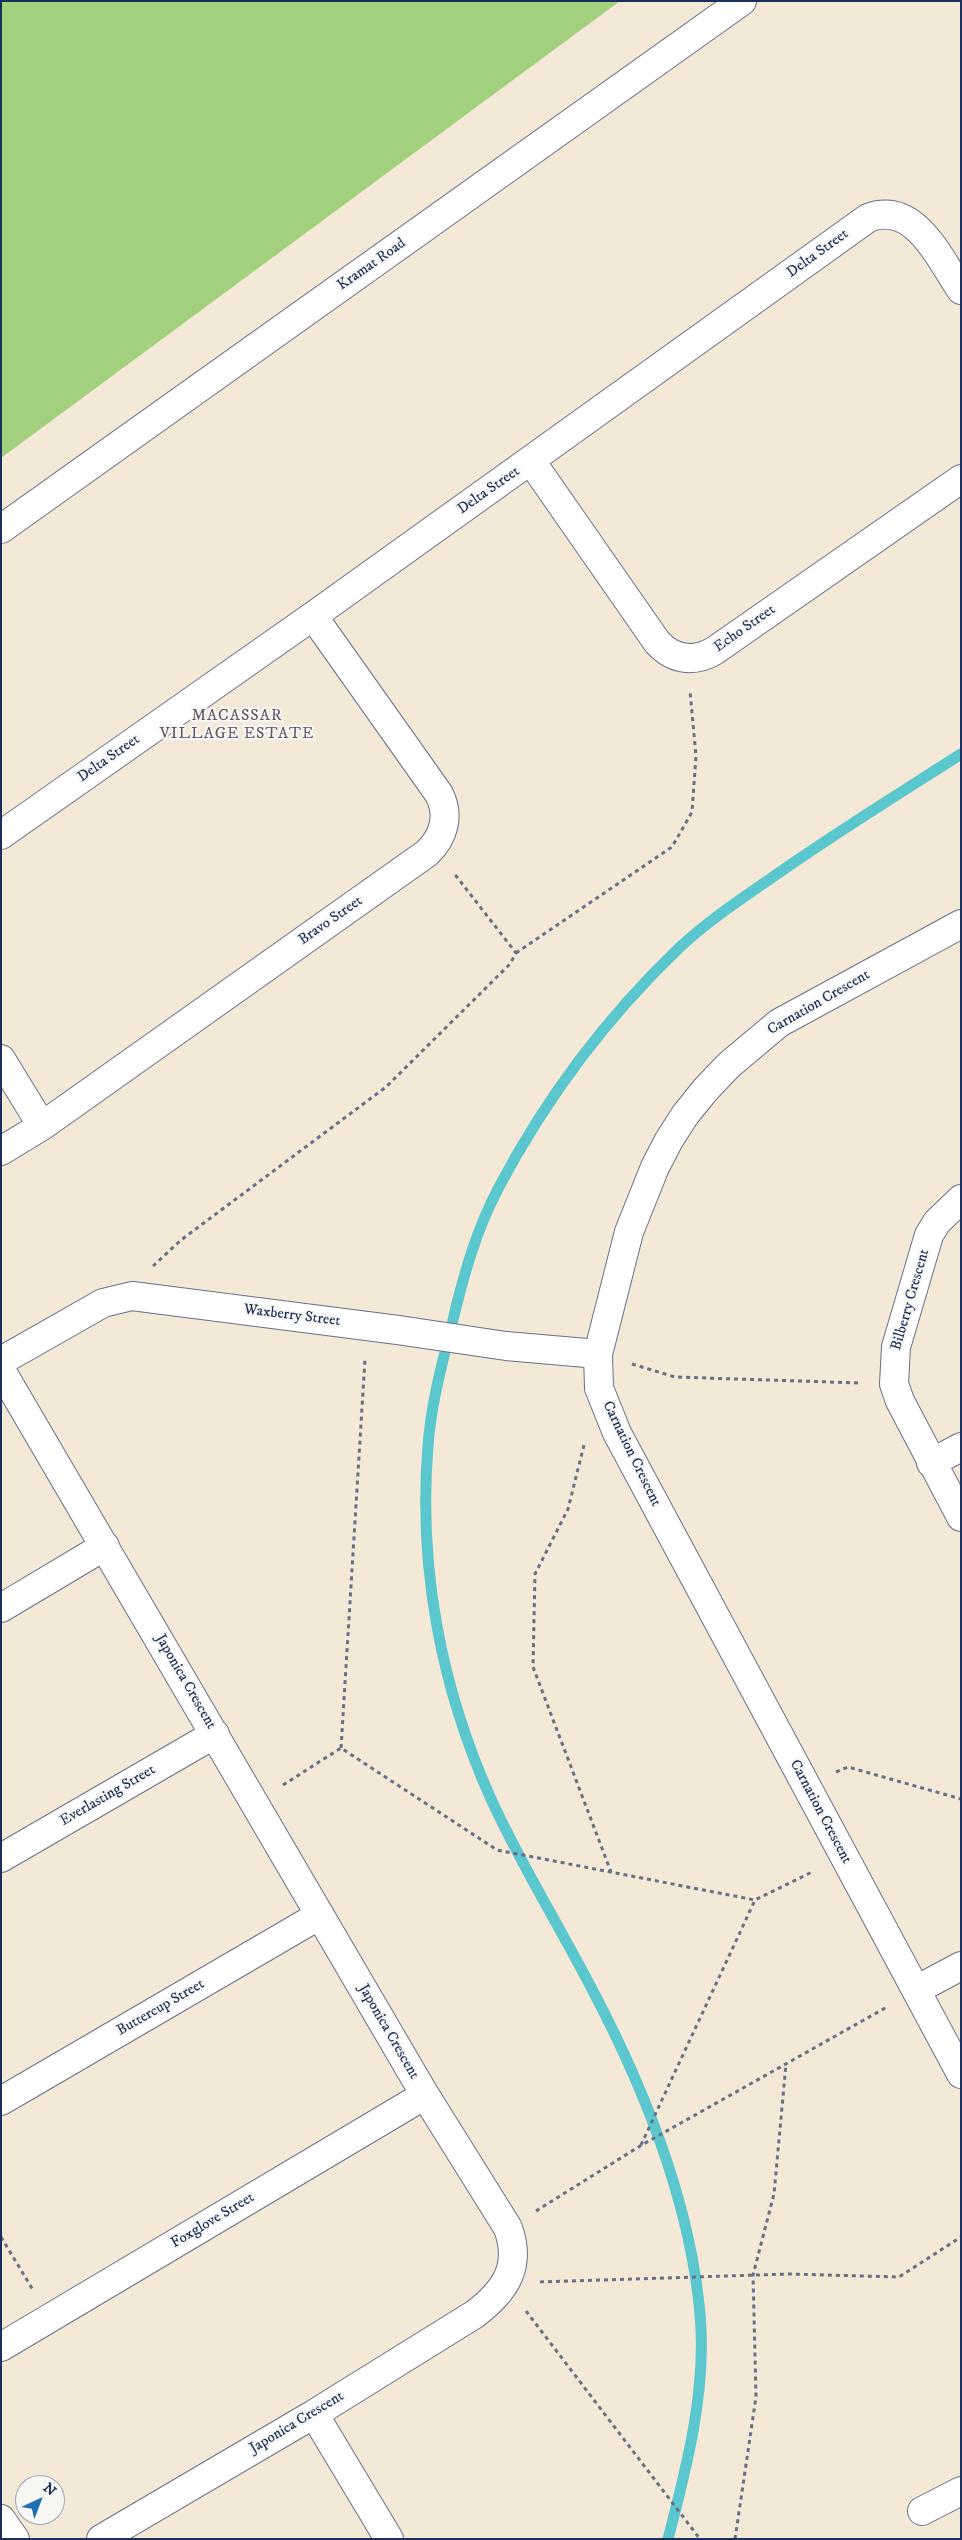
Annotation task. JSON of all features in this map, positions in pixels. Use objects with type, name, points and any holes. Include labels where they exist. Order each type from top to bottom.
[{"type":"street","name":"Kramat Road","points":[[1,529],[742,1]]},
{"type":"street","name":"Delta Street","points":[[1,835],[314,616],[868,218],[892,214],[908,220],[920,232],[961,290]]},
{"type":"street","points":[[531,461],[657,642],[672,655],[687,659]]},
{"type":"street","name":"Echo Street","points":[[687,659],[702,657],[714,651],[961,479]]},
{"type":"street","points":[[314,616],[442,800],[444,824],[441,836],[434,847]]},
{"type":"street","name":"Bravo Street","points":[[1,1151],[42,1126],[434,847]]},
{"type":"street","name":"Carnation Crescent","points":[[961,924],[779,1023],[741,1054],[706,1089],[669,1140],[645,1191],[616,1276],[598,1354],[599,1388],[617,1433],[961,2074]]},
{"type":"street","points":[[1,1059],[42,1126]]},
{"type":"street","name":"Bilberry Crescent","points":[[961,1199],[937,1222],[929,1235],[896,1348],[894,1384],[900,1401],[961,1517]]},
{"type":"street","name":"Waxberry Street","points":[[1,1361],[103,1303],[117,1298],[145,1297],[506,1346],[598,1354]]},
{"type":"street","name":"Japonica Crescent","points":[[1,1370],[256,1803],[425,2096],[508,2228],[513,2242],[514,2257],[505,2284],[486,2305],[474,2314],[314,2414],[102,2539]]},
{"type":"street","points":[[932,1463],[961,1447]]},
{"type":"street","points":[[1,1608],[105,1546]]},
{"type":"street","name":"Everlasting Street","points":[[1,1858],[215,1734]]},
{"type":"street","name":"Buttercup Street","points":[[1,2101],[320,1915]]},
{"type":"street","points":[[916,1990],[961,1966]]},
{"type":"street","name":"Foxglove Street","points":[[1,2348],[425,2096]]},
{"type":"street","points":[[314,2414],[389,2539]]},
{"type":"street","points":[[922,2511],[961,2491]]},
{"type":"street","points":[[1,2519],[15,2539]]},
{"type":"path","points":[[117,1298],[181,1240],[386,1087],[510,964],[516,953],[672,847],[692,812],[696,756],[687,659]]},
{"type":"path","points":[[434,847],[516,953]]},
{"type":"path","points":[[341,1748],[367,1326]]},
{"type":"path","points":[[598,1354],[675,1377],[894,1384]]},
{"type":"path","points":[[585,1444],[568,1509],[535,1574],[533,1667],[612,1872]]},
{"type":"path","points":[[256,1803],[341,1748]]},
{"type":"path","points":[[341,1748],[497,1850],[755,1900],[844,1856]]},
{"type":"path","points":[[806,1785],[848,1767],[961,1799]]},
{"type":"path","points":[[640,2146],[755,1900]]},
{"type":"path","points":[[508,2228],[640,2146],[916,1990]]},
{"type":"path","points":[[735,2539],[756,2397],[753,2275],[774,2194],[786,2064]]},
{"type":"path","points":[[1,2237],[50,2318]]},
{"type":"path","points":[[505,2284],[753,2275],[899,2277],[961,2237]]},
{"type":"path","points":[[505,2284],[700,2539]]},
{"type":"green space","points":[[1,1],[620,1],[1,458]]},
{"type":"waterway","points":[[668,2539],[694,2427],[701,2371],[700,2314],[695,2272],[675,2188],[647,2107],[593,1991],[528,1872],[491,1799],[459,1714],[446,1670],[430,1582],[426,1491],[428,1446],[434,1399],[456,1306],[483,1220],[517,1154],[537,1122],[558,1090],[603,1030],[653,974],[690,938],[712,921],[746,895],[817,847],[961,754]]},
{"type":"district","name":"MACASSAR VILLAGE ESTATE","points":[[237,726]]}]
